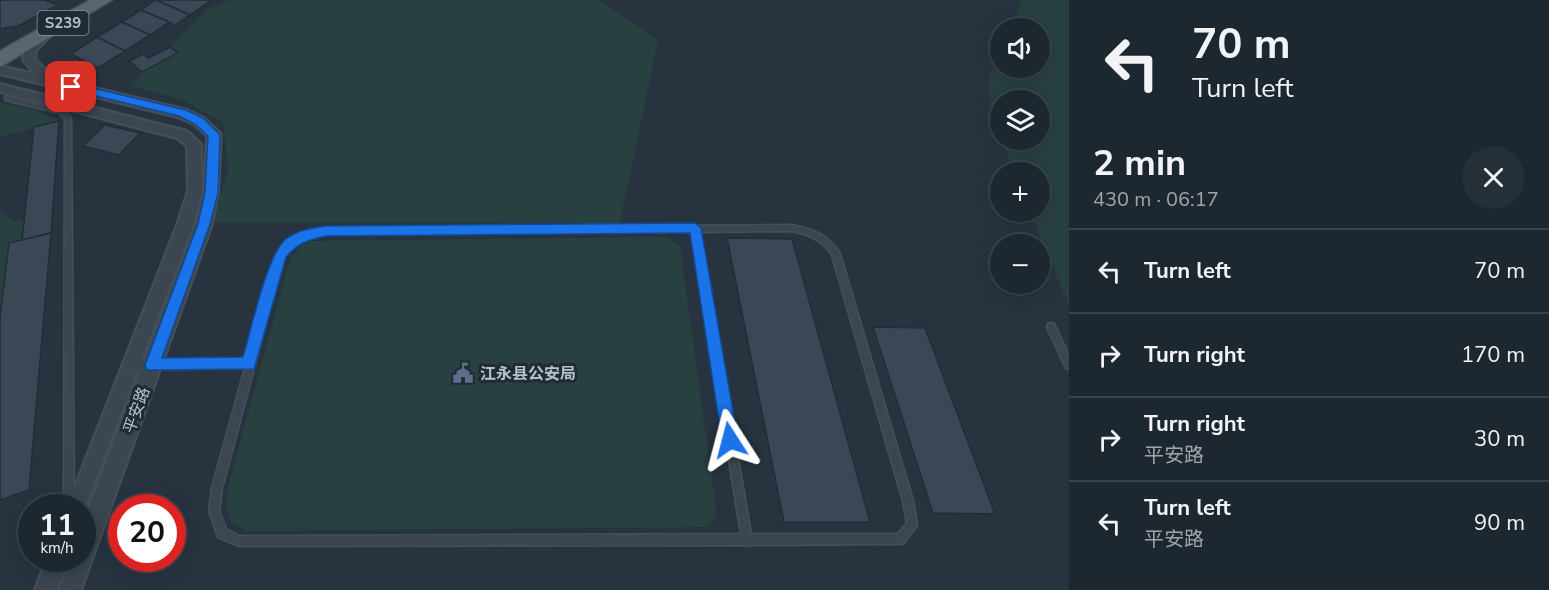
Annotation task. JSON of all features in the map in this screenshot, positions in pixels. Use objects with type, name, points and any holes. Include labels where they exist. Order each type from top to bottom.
[{"type":"main road","name":"S239","points":[[0,61],[104,0]]},
{"type":"street","points":[[48,33],[30,49],[28,60],[48,81]]},
{"type":"street","points":[[0,50],[24,47]]},
{"type":"street","name":"平安路","points":[[0,70],[182,113],[199,121],[214,135],[212,193],[204,224],[96,519]]},
{"type":"street","name":"平安路","points":[[2,95],[35,97],[182,134],[194,144],[195,191],[184,228],[82,494]]},
{"type":"street","points":[[53,572],[46,589],[70,589]]},
{"type":"street","name":"平安路","points":[[70,589],[76,572]]},
{"type":"lane","points":[[2,95],[61,111],[68,118],[69,494]]},
{"type":"lane","points":[[695,228],[747,541]]},
{"type":"lane","points":[[695,228],[792,228],[815,234],[826,240],[836,254],[912,525],[900,540],[239,541],[222,533],[214,511],[217,488],[280,255],[290,243],[302,236],[326,231],[695,228]]},
{"type":"lane","points":[[1052,327],[1069,365]]},
{"type":"lane","points":[[132,366],[249,364]]},
{"type":"green space","points":[[230,0],[599,0],[658,40],[620,223],[212,222],[228,171],[223,122],[183,100],[132,86],[142,72],[177,53],[170,47],[208,9]]},
{"type":"green space","points":[[1022,0],[1069,0],[1069,305],[1050,260],[1050,234],[1039,234],[1034,222],[1050,222],[1050,162],[1010,162],[1005,150],[1050,150],[1050,90],[990,90],[990,96],[989,77],[990,75],[990,78],[1050,78],[1050,18],[1014,18]]},
{"type":"green space","points":[[0,103],[36,110],[59,121],[0,137]]},
{"type":"green space","points":[[0,210],[13,221],[24,220],[22,240],[9,244],[0,317]]},
{"type":"green space","points":[[667,237],[680,246],[717,516],[708,527],[246,531],[231,522],[226,507],[228,487],[290,259],[301,246],[311,241]]},
{"type":"building","points":[[0,0],[45,0],[58,5],[18,26],[0,29]]},
{"type":"building","points":[[156,0],[212,0],[190,15]]},
{"type":"building","points":[[156,0],[190,15],[175,25],[141,10]]},
{"type":"building","points":[[141,10],[169,22],[150,35],[122,22]]},
{"type":"building","points":[[122,22],[150,35],[125,51],[97,37]]},
{"type":"building","points":[[97,37],[125,51],[98,68],[71,54]]},
{"type":"building","points":[[170,47],[178,53],[142,72],[129,61],[143,54],[148,58]]},
{"type":"building","points":[[59,121],[51,233],[22,240],[34,127]]},
{"type":"building","points":[[105,125],[140,133],[119,155],[83,146]]},
{"type":"building","points":[[51,233],[29,490],[0,500],[0,317],[9,243]]},
{"type":"building","points":[[727,238],[792,239],[870,522],[784,522]]},
{"type":"building","points":[[873,327],[925,328],[995,514],[933,513]]},
{"type":"place","name":"江永县公安局","points":[[463,373]]},
{"type":"route","points":[[71,87],[182,113],[199,121],[214,135],[212,193],[204,224],[152,365],[249,364],[280,255],[290,243],[302,236],[326,231],[695,228],[730,440]]}]
